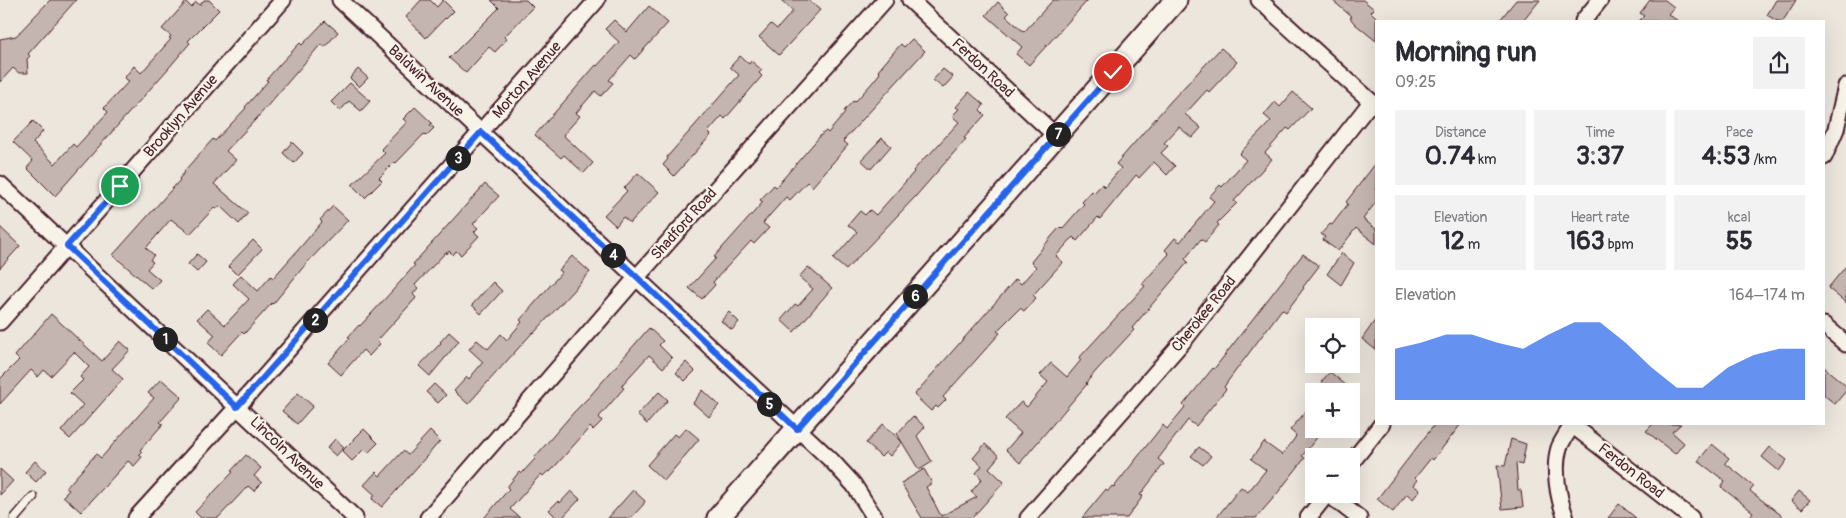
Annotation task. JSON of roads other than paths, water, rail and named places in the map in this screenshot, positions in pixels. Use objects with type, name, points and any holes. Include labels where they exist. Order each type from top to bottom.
[{"type":"main road","points":[[718,518],[1176,0]]},
{"type":"street","name":"Brooklyn Avenue","points":[[0,322],[283,0]]},
{"type":"street","name":"Baldwin Avenue","points":[[340,0],[832,461],[854,485],[875,518]]},
{"type":"street","name":"Morton Avenue","points":[[136,518],[237,407],[597,0]]},
{"type":"street","name":"Shadford Road","points":[[428,518],[637,277],[885,0]]},
{"type":"street","name":"Ferdon Road","points":[[910,0],[1056,136]]},
{"type":"street","points":[[1259,0],[1374,104]]},
{"type":"street","points":[[1584,20],[1600,0]]},
{"type":"street","points":[[1825,155],[1836,129],[1846,86]]},
{"type":"street","name":"Cherokee Road","points":[[1028,518],[1186,338],[1374,104]]},
{"type":"street","name":"Lincoln Avenue","points":[[0,184],[355,518]]},
{"type":"street","points":[[1825,326],[1846,344]]},
{"type":"street","points":[[1360,452],[1381,425]]},
{"type":"street","points":[[1566,518],[1562,508],[1556,476],[1559,447],[1571,425]]},
{"type":"street","name":"Ferdon Road","points":[[1573,425],[1691,518]]},
{"type":"street","points":[[1308,518],[1320,503]]},
{"type":"street","points":[[1340,503],[1360,518]]},
{"type":"lane","points":[[14,518],[33,497]]}]
